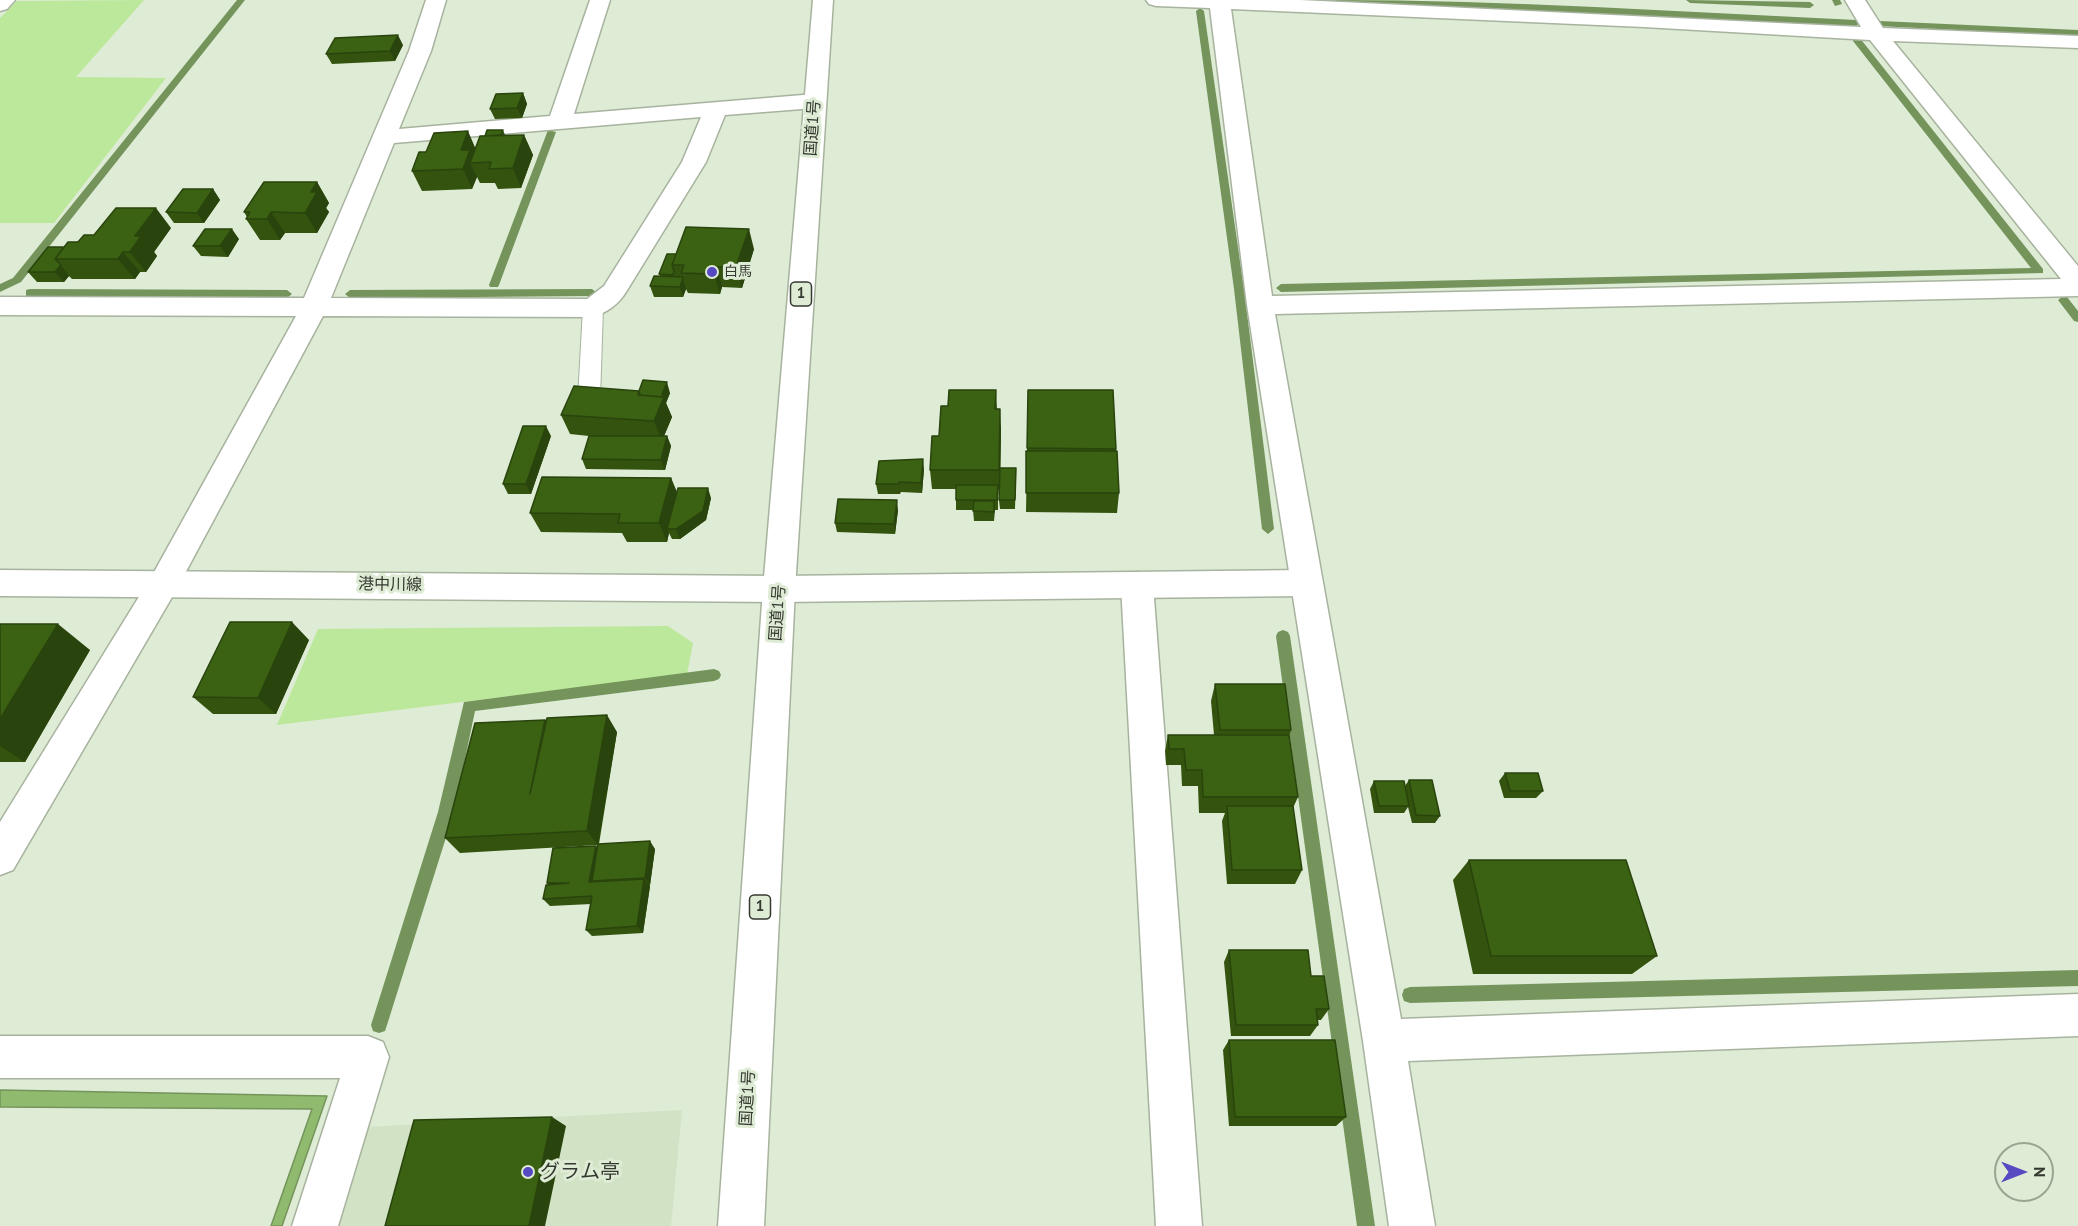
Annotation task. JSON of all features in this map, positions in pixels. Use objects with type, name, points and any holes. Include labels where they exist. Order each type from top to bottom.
[{"type":"main road","points":[[0,5],[5,0]]},
{"type":"main road","points":[[0,857],[164,583],[314,308],[420,51],[436,0]]},
{"type":"main road","points":[[560,121],[600,0]]},
{"type":"main road","name":"国道1号","points":[[741,1226],[779,589],[823,0]]},
{"type":"main road","points":[[1156,0],[1219,1],[2078,42]]},
{"type":"main road","points":[[1548,0],[1859,7],[1876,34],[2078,285]]},
{"type":"main road","points":[[1219,1],[1260,305],[1305,583],[1384,1041],[1412,1226]]},
{"type":"main road","points":[[384,137],[815,101]]},
{"type":"main road","points":[[0,306],[593,308],[613,292],[694,162],[717,108]]},
{"type":"main road","points":[[1260,305],[2078,285]]},
{"type":"main road","name":"港中川線","points":[[0,583],[779,589],[1305,583]]},
{"type":"main road","points":[[1137,585],[1179,1226]]},
{"type":"main road","points":[[1384,1041],[2078,1015]]},
{"type":"main road","points":[[0,1057],[368,1057],[315,1226]]},
{"type":"lane","points":[[589,399],[593,308]]},
{"type":"shaded area","points":[[144,0],[76,77],[166,78],[54,223],[0,223],[0,18],[17,1]]},
{"type":"shaded area","points":[[668,626],[693,643],[687,674],[277,725],[318,629]]},
{"type":"shaded area","points":[[0,1090],[327,1096],[282,1226],[271,1226],[312,1109],[0,1107]]},
{"type":"shaded area","points":[[682,1110],[671,1226],[336,1226],[367,1127]]},
{"type":"building","points":[[398,35],[390,51],[326,54],[335,38]]},
{"type":"building","points":[[523,93],[517,108],[490,109],[496,94]]},
{"type":"building","points":[[487,130],[503,130],[501,135],[485,136]]},
{"type":"building","points":[[468,131],[461,150],[470,150],[463,169],[412,171],[419,152],[426,152],[434,133]]},
{"type":"building","points":[[524,135],[513,168],[489,169],[491,162],[470,163],[480,136]]},
{"type":"building","points":[[264,182],[317,182],[311,192],[317,192],[305,213],[271,212],[267,219],[246,219],[250,212],[244,212]]},
{"type":"building","points":[[183,189],[213,189],[197,213],[166,212]]},
{"type":"building","points":[[116,208],[156,208],[135,236],[141,236],[130,252],[123,252],[118,259],[55,259],[68,242],[78,242],[84,235],[94,235]]},
{"type":"building","points":[[686,227],[749,229],[736,267],[717,267],[714,274],[681,273],[684,265],[672,265]]},
{"type":"building","points":[[205,229],[232,229],[220,246],[193,246]]},
{"type":"building","points":[[48,247],[64,247],[55,259],[61,265],[55,272],[28,272]]},
{"type":"building","points":[[667,254],[676,254],[672,265],[673,275],[659,274]]},
{"type":"building","points":[[654,276],[683,277],[680,287],[650,286]]},
{"type":"building","points":[[643,380],[667,382],[661,397],[640,395]]},
{"type":"building","points":[[574,386],[639,391],[638,395],[664,397],[654,421],[561,415]]},
{"type":"building","points":[[949,390],[996,390],[995,409],[1000,409],[999,470],[930,470],[932,436],[939,436],[941,406],[948,406]]},
{"type":"building","points":[[1028,390],[1113,390],[1116,449],[1027,448]]},
{"type":"building","points":[[523,426],[546,426],[526,484],[503,484]]},
{"type":"building","points":[[589,436],[667,436],[661,460],[582,459]]},
{"type":"building","points":[[1026,451],[1117,451],[1119,493],[1026,493]]},
{"type":"building","points":[[923,459],[921,483],[876,484],[879,461]]},
{"type":"building","points":[[1000,468],[1016,468],[1015,500],[999,500]]},
{"type":"building","points":[[542,477],[671,478],[659,523],[618,523],[620,514],[530,513]]},
{"type":"building","points":[[956,485],[998,485],[997,500],[956,500]]},
{"type":"building","points":[[678,488],[708,488],[703,511],[676,529],[667,529]]},
{"type":"building","points":[[838,499],[897,500],[894,524],[835,523]]},
{"type":"building","points":[[974,501],[994,501],[994,512],[973,511]]},
{"type":"building","points":[[230,622],[292,622],[258,698],[193,697]]},
{"type":"building","points":[[0,624],[58,624],[0,719]]},
{"type":"building","points":[[1215,684],[1285,684],[1291,730],[1220,730]]},
{"type":"building","points":[[607,715],[587,831],[445,838],[475,723],[545,720],[530,794],[547,718]]},
{"type":"building","points":[[1168,735],[1289,735],[1298,797],[1203,797],[1202,770],[1186,770],[1184,749],[1169,749]]},
{"type":"building","points":[[1505,773],[1538,773],[1543,791],[1510,791]]},
{"type":"building","points":[[1409,780],[1432,780],[1440,816],[1416,815]]},
{"type":"building","points":[[1374,781],[1404,781],[1409,806],[1379,806]]},
{"type":"building","points":[[1227,806],[1293,806],[1302,870],[1232,870]]},
{"type":"building","points":[[650,841],[645,878],[592,881],[598,844]]},
{"type":"building","points":[[596,846],[589,882],[644,879],[637,926],[586,930],[592,896],[543,899],[546,885],[569,883],[547,883],[553,848]]},
{"type":"building","points":[[1469,860],[1626,860],[1657,956],[1491,956]]},
{"type":"building","points":[[1229,950],[1308,950],[1311,976],[1324,976],[1329,1009],[1316,1009],[1318,1025],[1236,1025]]},
{"type":"building","points":[[1229,1040],[1335,1040],[1346,1117],[1235,1117]]},
{"type":"building","points":[[552,1117],[529,1226],[385,1226],[414,1120]]},
{"type":"waterway","points":[[0,288],[17,280],[241,0]]},
{"type":"waterway","points":[[1338,0],[1856,23]]},
{"type":"waterway","points":[[1690,0],[1810,5]]},
{"type":"waterway","points":[[1836,0],[1838,4]]},
{"type":"waterway","points":[[1200,11],[1239,289],[1268,529]]},
{"type":"waterway","points":[[1880,24],[2078,33]]},
{"type":"waterway","points":[[1281,288],[2039,271],[1856,39]]},
{"type":"waterway","points":[[494,285],[551,132]]},
{"type":"waterway","points":[[30,293],[287,294]]},
{"type":"waterway","points":[[350,294],[592,293]]},
{"type":"waterway","points":[[2063,300],[2078,318]]},
{"type":"waterway","points":[[1283,636],[1366,1226]]},
{"type":"waterway","points":[[379,1025],[446,812],[469,706],[714,675]]},
{"type":"waterway","points":[[1410,995],[2078,978]]},
{"type":"place","name":"白馬","points":[[712,272]]},
{"type":"place","name":"グラム亭","points":[[528,1172]]}]
